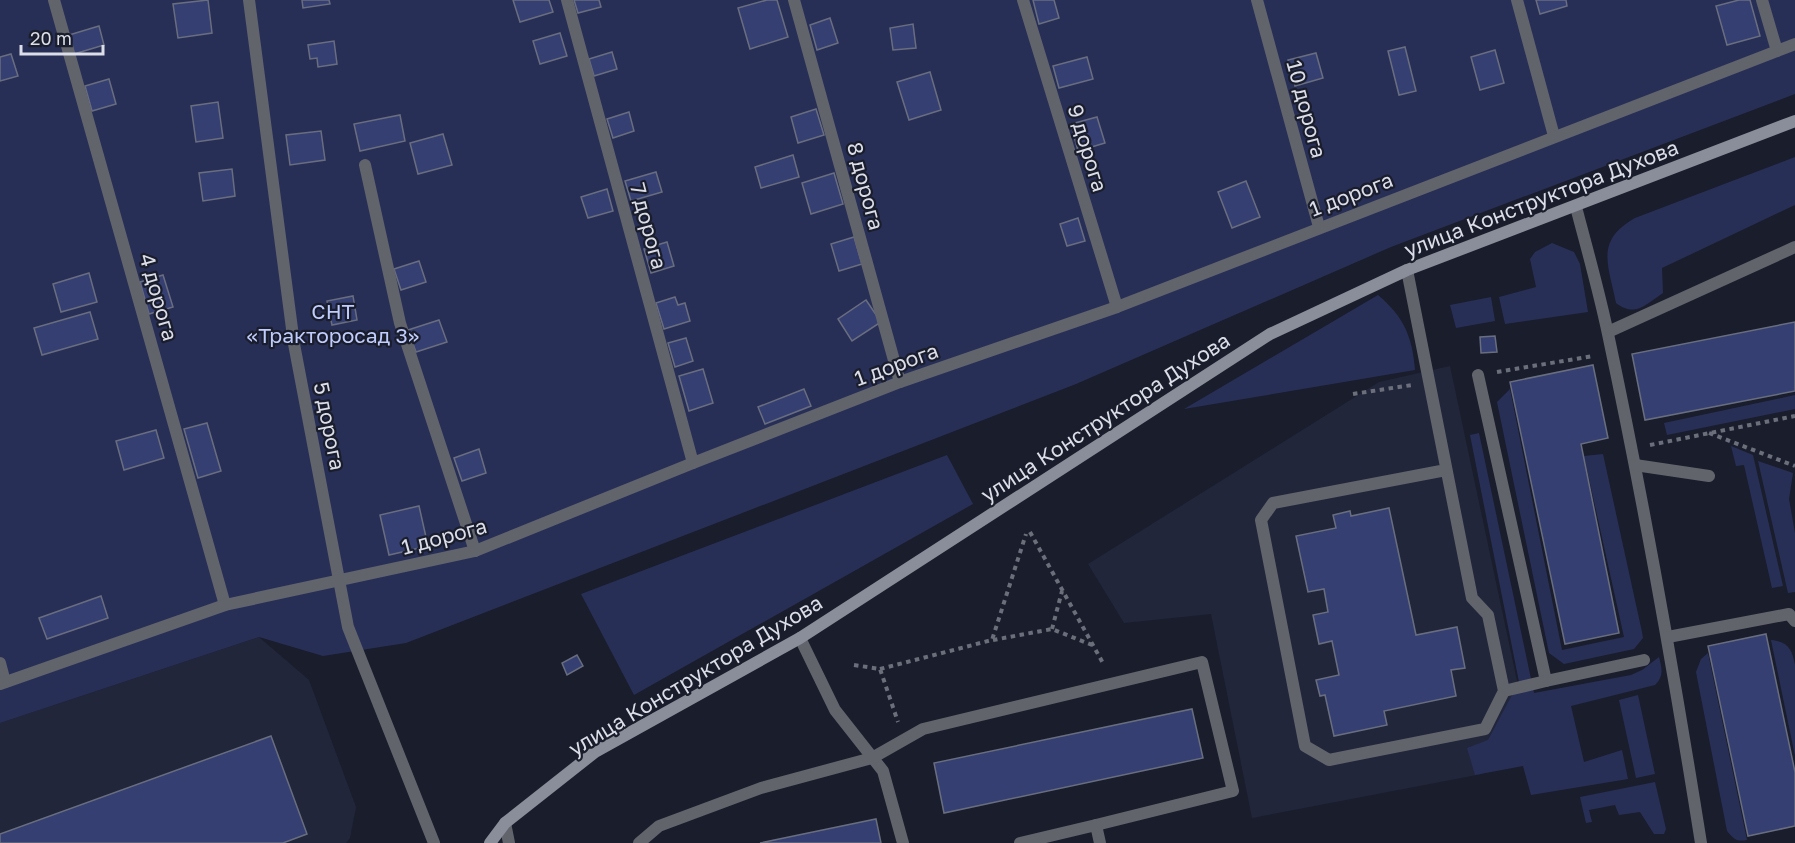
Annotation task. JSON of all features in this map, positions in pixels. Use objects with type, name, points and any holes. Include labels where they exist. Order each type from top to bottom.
[{"type":"street","name":"4 дорога","points":[[54,0],[225,605]]},
{"type":"street","name":"5 дорога","points":[[249,0],[294,344],[348,627],[434,843]]},
{"type":"street","name":"7 дорога","points":[[567,0],[693,463]]},
{"type":"street","name":"8 дорога","points":[[794,0],[900,382]]},
{"type":"street","name":"9 дорога","points":[[1023,0],[1117,307]]},
{"type":"street","name":"10 дорога","points":[[1257,0],[1319,227]]},
{"type":"street","points":[[1517,0],[1554,136]]},
{"type":"street","points":[[1762,0],[1777,51]]},
{"type":"street","name":"1 дорога","points":[[3,683],[225,605],[475,551],[900,382],[1117,307],[1795,44]]},
{"type":"street","name":"улица Конструктора Духова","points":[[490,843],[504,823],[595,752],[800,638],[1270,334],[1407,270],[1795,121]]},
{"type":"street","points":[[365,165],[400,323],[475,551]]},
{"type":"street","points":[[1576,207],[1608,332],[1632,449],[1668,637],[1701,843]]},
{"type":"street","points":[[1608,332],[1795,247]]},
{"type":"street","points":[[1407,270],[1472,598],[1488,615],[1504,691],[1485,729],[1329,760],[1305,746],[1261,520],[1273,503],[1446,470]]},
{"type":"street","points":[[1478,375],[1546,681]]},
{"type":"street","points":[[1635,465],[1709,476]]},
{"type":"street","points":[[1668,637],[1790,614],[1795,621]]},
{"type":"street","points":[[800,638],[835,710],[883,771],[903,843]]},
{"type":"street","points":[[1504,691],[1644,660]]},
{"type":"street","points":[[639,843],[659,826],[762,788],[872,758],[923,729],[1202,662],[1233,791],[1020,843]]},
{"type":"street","points":[[0,663],[3,683]]},
{"type":"street","points":[[504,823],[509,843]]},
{"type":"street","points":[[1096,825],[1100,843]]},
{"type":"path","points":[[1478,375],[1598,356]]},
{"type":"path","points":[[1632,449],[1795,416]]},
{"type":"path","points":[[1707,433],[1795,466]]},
{"type":"path","points":[[992,640],[1028,533],[1063,590],[1114,683]]},
{"type":"path","points":[[1052,629],[1063,590]]},
{"type":"path","points":[[854,665],[880,669],[992,640],[1052,629],[1093,645]]},
{"type":"path","points":[[880,669],[904,740]]},
{"type":"shaded area","points":[[1450,366],[1527,728],[1482,774],[1252,818],[1211,614],[1124,623],[1088,564],[1379,382]]},
{"type":"shaded area","points":[[259,637],[309,680],[356,807],[350,838],[346,843],[0,843],[0,723]]},
{"type":"green space","name":"СНТ «Тракторосад 3»","points":[[0,0],[1795,0],[1795,94],[1391,247],[1076,384],[406,643],[323,656],[259,637],[0,723]]},
{"type":"green space","points":[[1795,157],[1795,205],[1662,268],[1663,293],[1641,308],[1629,309],[1616,303],[1607,255],[1609,245],[1622,227],[1635,218]]},
{"type":"green space","points":[[1552,243],[1574,252],[1580,264],[1588,312],[1505,324],[1499,297],[1536,287],[1530,259],[1535,252]]},
{"type":"green space","points":[[1378,295],[1394,311],[1405,328],[1412,347],[1415,370],[1184,409]]},
{"type":"green space","points":[[1491,297],[1495,321],[1456,328],[1450,305]]},
{"type":"green space","points":[[1510,389],[1562,650],[1624,637],[1584,456],[1603,454],[1643,638],[1634,649],[1564,664],[1549,653],[1497,402]]},
{"type":"green space","points":[[1795,395],[1795,409],[1667,435],[1664,423]]},
{"type":"green space","points":[[1479,433],[1534,693],[1631,675],[1659,657],[1662,672],[1655,685],[1571,706],[1584,762],[1622,750],[1628,779],[1531,795],[1523,766],[1475,775],[1467,748],[1488,740],[1519,682],[1470,435]]},
{"type":"green space","points":[[1731,446],[1753,455],[1783,586],[1772,588],[1744,465],[1736,466]]},
{"type":"green space","points":[[947,455],[973,504],[634,695],[581,594]]},
{"type":"green space","points":[[1758,461],[1793,473],[1789,499],[1795,533],[1795,592],[1788,593]]},
{"type":"green space","points":[[1771,640],[1782,642],[1788,647],[1795,665],[1795,756]]},
{"type":"green space","points":[[1708,653],[1747,840],[1740,841],[1727,831],[1696,672],[1701,659]]},
{"type":"green space","points":[[1638,695],[1655,774],[1636,778],[1619,700]]},
{"type":"green space","points":[[1655,782],[1666,829],[1664,834],[1654,834],[1640,812],[1619,815],[1615,805],[1589,810],[1592,822],[1586,823],[1580,797]]},
{"type":"building","points":[[208,0],[212,33],[178,38],[173,4]]},
{"type":"building","points":[[302,0],[329,0],[330,4],[303,8]]},
{"type":"building","points":[[513,0],[549,0],[553,12],[520,22]]},
{"type":"building","points":[[574,0],[599,0],[601,7],[578,13]]},
{"type":"building","points":[[767,0],[777,0],[788,37],[750,49],[738,8]]},
{"type":"building","points":[[1033,0],[1054,0],[1059,18],[1039,24]]},
{"type":"building","points":[[1536,0],[1566,0],[1567,6],[1540,14]]},
{"type":"building","points":[[1739,0],[1750,0],[1760,36],[1727,45],[1716,6]]},
{"type":"building","points":[[830,18],[838,43],[817,50],[810,25]]},
{"type":"building","points":[[913,24],[916,48],[893,50],[890,28]]},
{"type":"building","points":[[99,26],[104,45],[74,54],[69,35]]},
{"type":"building","points":[[560,33],[567,56],[540,64],[533,41]]},
{"type":"building","points":[[334,41],[337,64],[318,67],[317,58],[310,59],[308,45]]},
{"type":"building","points":[[1405,47],[1416,91],[1399,95],[1388,51]]},
{"type":"building","points":[[1495,50],[1504,83],[1480,90],[1471,57]]},
{"type":"building","points":[[612,52],[617,69],[594,76],[589,59]]},
{"type":"building","points":[[1316,53],[1323,78],[1295,86],[1288,60]]},
{"type":"building","points":[[11,54],[18,76],[0,81],[0,57]]},
{"type":"building","points":[[1087,57],[1093,79],[1059,88],[1053,66]]},
{"type":"building","points":[[930,72],[941,110],[909,120],[897,82]]},
{"type":"building","points":[[109,79],[116,104],[92,111],[85,86]]},
{"type":"building","points":[[218,102],[223,138],[196,142],[191,106]]},
{"type":"building","points":[[816,109],[824,135],[798,143],[791,117]]},
{"type":"building","points":[[629,112],[634,131],[613,138],[607,119]]},
{"type":"building","points":[[400,115],[405,141],[360,151],[354,124]]},
{"type":"building","points":[[1097,117],[1105,143],[1078,151],[1071,124]]},
{"type":"building","points":[[321,131],[325,160],[290,165],[286,135]]},
{"type":"building","points":[[443,134],[452,165],[418,174],[410,143]]},
{"type":"building","points":[[793,155],[799,177],[761,188],[755,167]]},
{"type":"building","points":[[232,169],[235,196],[203,201],[199,173]]},
{"type":"building","points":[[656,172],[662,192],[631,201],[625,181]]},
{"type":"building","points":[[834,173],[843,204],[811,214],[802,183]]},
{"type":"building","points":[[1246,181],[1260,217],[1232,228],[1218,192]]},
{"type":"building","points":[[607,189],[613,211],[588,218],[581,197]]},
{"type":"building","points":[[1078,218],[1085,241],[1067,246],[1060,224]]},
{"type":"building","points":[[854,237],[862,264],[839,271],[831,244]]},
{"type":"building","points":[[667,242],[674,266],[651,273],[644,249]]},
{"type":"building","points":[[419,261],[426,282],[401,290],[394,269]]},
{"type":"building","points":[[89,273],[97,302],[61,312],[53,284]]},
{"type":"building","points":[[163,275],[173,307],[149,314],[140,282]]},
{"type":"building","points":[[353,296],[357,320],[332,325],[327,301]]},
{"type":"building","points":[[675,297],[678,305],[685,303],[690,321],[664,329],[656,303]]},
{"type":"building","points":[[866,300],[881,322],[852,341],[838,319]]},
{"type":"building","points":[[90,312],[98,339],[42,355],[34,328]]},
{"type":"building","points":[[439,320],[447,342],[416,352],[408,330]]},
{"type":"building","points":[[1795,322],[1795,391],[1645,420],[1632,354]]},
{"type":"building","points":[[1495,336],[1497,352],[1481,353],[1480,337]]},
{"type":"building","points":[[686,338],[693,361],[675,367],[668,343]]},
{"type":"building","points":[[1593,365],[1608,438],[1581,444],[1619,633],[1565,644],[1510,382]]},
{"type":"building","points":[[703,369],[713,403],[689,411],[679,376]]},
{"type":"building","points":[[804,389],[811,406],[765,424],[758,407]]},
{"type":"building","points":[[207,423],[221,471],[198,478],[184,429]]},
{"type":"building","points":[[156,430],[164,458],[124,470],[116,441]]},
{"type":"building","points":[[479,449],[486,473],[462,481],[454,458]]},
{"type":"building","points":[[419,506],[428,546],[389,555],[380,515]]},
{"type":"building","points":[[1389,508],[1416,635],[1457,627],[1465,668],[1451,670],[1456,696],[1384,711],[1387,725],[1334,736],[1325,695],[1320,696],[1316,680],[1339,675],[1332,641],[1319,644],[1313,615],[1328,612],[1324,589],[1308,592],[1296,536],[1336,528],[1333,515],[1350,511],[1351,516]]},
{"type":"building","points":[[101,596],[108,618],[47,639],[39,618]]},
{"type":"building","points":[[1766,634],[1795,772],[1795,826],[1748,836],[1708,646]]},
{"type":"building","points":[[577,655],[583,666],[567,675],[562,663]]},
{"type":"building","points":[[1192,709],[1203,758],[944,813],[934,763]]},
{"type":"building","points":[[271,736],[307,834],[283,843],[0,843],[0,834]]},
{"type":"building","points":[[876,819],[881,843],[760,843],[837,827]]}]
